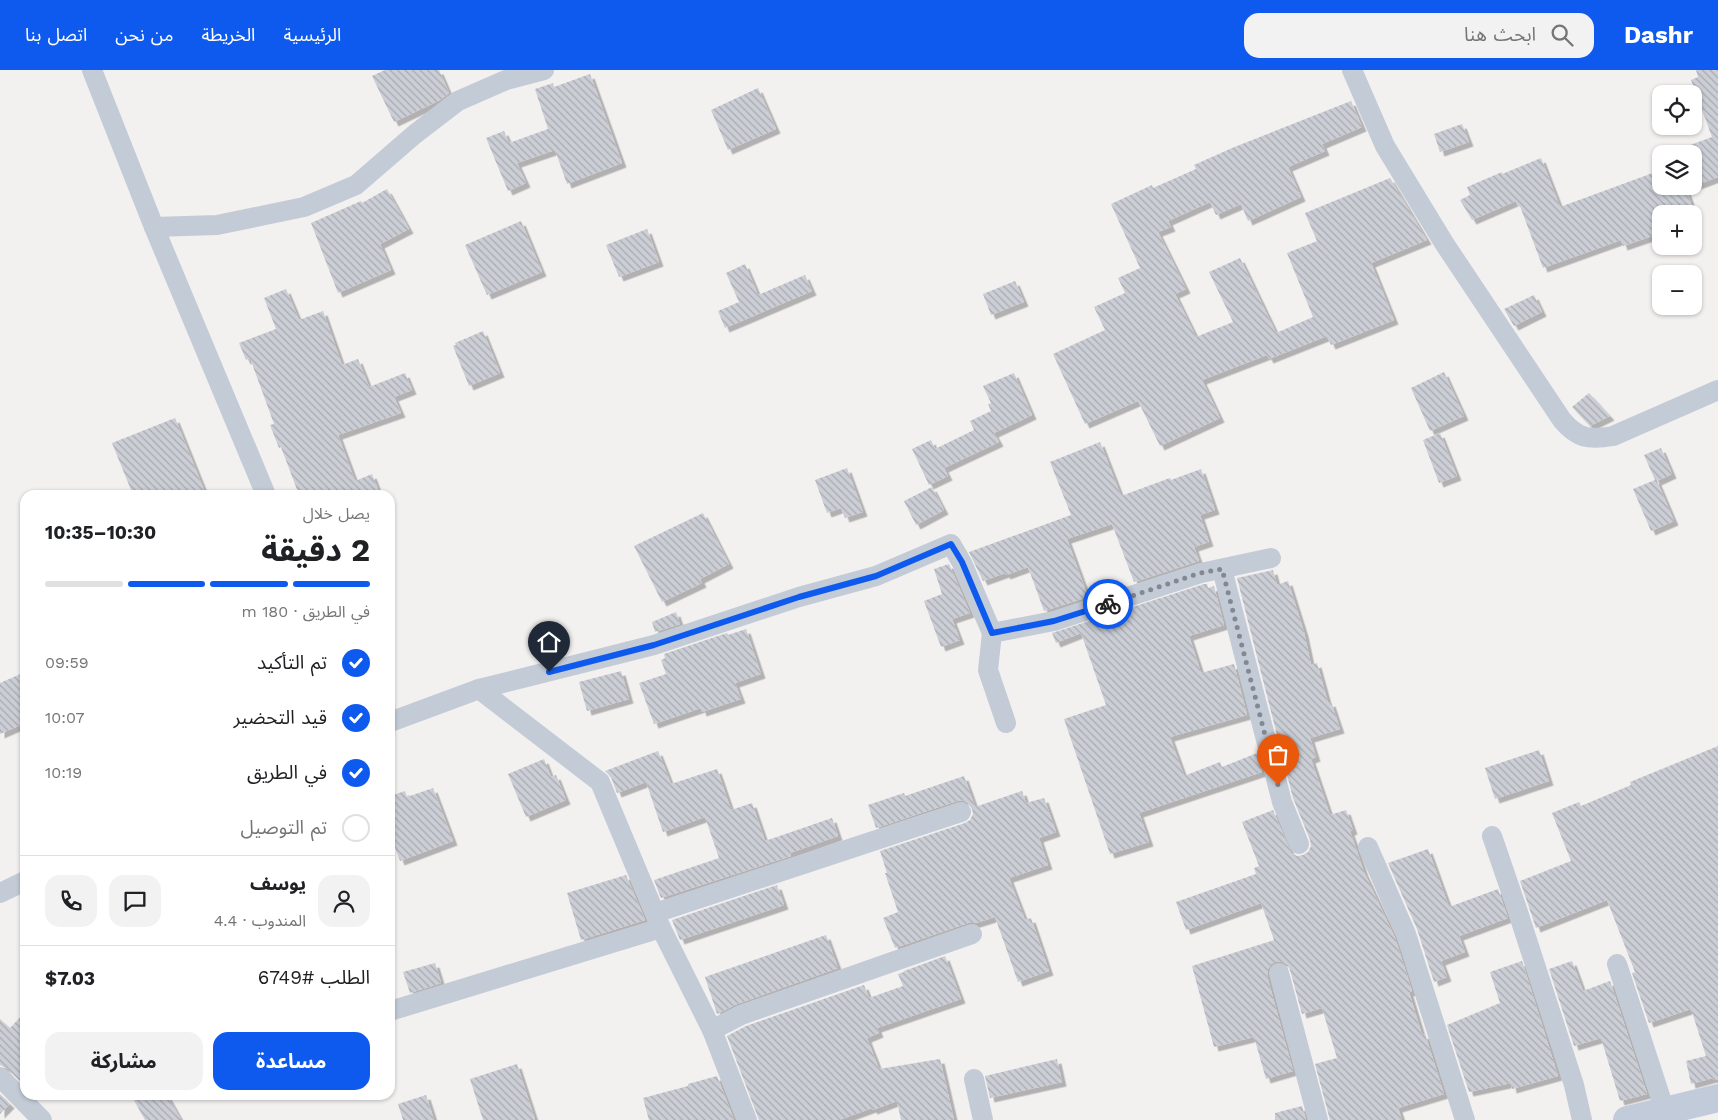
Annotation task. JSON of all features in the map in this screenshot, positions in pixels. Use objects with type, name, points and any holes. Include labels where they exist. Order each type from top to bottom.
[{"type":"main road","points":[[1627,1120],[1718,1098]]},
{"type":"street","points":[[92,70],[154,227],[264,490]]},
{"type":"street","points":[[154,227],[217,225],[304,207],[356,185],[415,134],[458,101],[506,80],[544,70]]},
{"type":"street","points":[[1352,70],[1385,146],[1444,243],[1570,430],[1582,437],[1613,436],[1718,390]]},
{"type":"street","points":[[395,720],[479,689],[654,645],[799,597],[876,576],[951,544],[962,562],[992,633],[988,670],[1006,723]]},
{"type":"street","points":[[992,633],[1054,621],[1200,573],[1271,558]]},
{"type":"street","points":[[1222,569],[1282,802],[1299,844]]},
{"type":"street","points":[[479,689],[600,782],[658,921],[712,1030],[748,1120]]},
{"type":"street","points":[[395,1009],[658,921],[961,812]]},
{"type":"street","points":[[1492,836],[1571,1076],[1582,1120]]},
{"type":"street","points":[[1368,847],[1406,934],[1465,1120]]},
{"type":"street","points":[[0,892],[20,883]]},
{"type":"street","points":[[712,1030],[741,1015],[972,934]]},
{"type":"street","points":[[1617,964],[1665,1111]]},
{"type":"street","points":[[1279,973],[1318,1120]]},
{"type":"street","points":[[0,1077],[20,1097]]},
{"type":"street","points":[[974,1079],[983,1120]]},
{"type":"street","points":[[22,1100],[42,1120]]},
{"type":"building","points":[[385,70],[439,70],[449,93],[440,100],[394,122],[372,76]]},
{"type":"building","points":[[1696,70],[1718,70],[1718,177],[1702,183],[1702,145],[1690,145],[1712,137],[1702,110],[1702,85],[1693,85],[1691,80],[1698,77]]},
{"type":"building","points":[[590,74],[622,163],[567,184],[555,150],[517,163],[526,183],[508,191],[486,138],[504,131],[509,143],[548,129],[535,89],[553,83],[554,87]]},
{"type":"building","points":[[758,88],[776,129],[728,150],[711,110]]},
{"type":"building","points":[[1351,101],[1362,127],[1322,144],[1325,151],[1288,167],[1301,197],[1248,221],[1241,204],[1216,215],[1210,202],[1168,221],[1171,227],[1158,232],[1186,289],[1175,294],[1196,337],[1233,322],[1209,272],[1240,258],[1276,333],[1313,317],[1287,253],[1317,241],[1305,213],[1390,178],[1427,240],[1371,263],[1394,320],[1331,345],[1327,336],[1269,359],[1267,355],[1202,380],[1220,418],[1160,446],[1138,401],[1085,424],[1053,354],[1105,330],[1094,307],[1125,293],[1118,278],[1140,268],[1111,204],[1152,185],[1153,188],[1196,169],[1194,165],[1232,148]]},
{"type":"building","points":[[1462,124],[1469,142],[1440,152],[1434,134]]},
{"type":"building","points":[[1541,158],[1560,207],[1652,173],[1652,195],[1688,195],[1692,205],[1652,205],[1652,236],[1623,246],[1621,240],[1543,268],[1520,206],[1518,207],[1516,201],[1472,220],[1460,200],[1470,195],[1467,187],[1502,172],[1502,174]]},
{"type":"building","points":[[387,189],[409,229],[380,244],[391,270],[338,293],[311,223],[361,201],[362,203]]},
{"type":"building","points":[[521,221],[542,272],[487,295],[465,245]]},
{"type":"building","points":[[647,229],[659,262],[619,277],[606,245]]},
{"type":"building","points":[[745,264],[758,295],[805,275],[812,291],[725,328],[718,311],[739,302],[726,273]]},
{"type":"building","points":[[1015,281],[1024,302],[991,315],[983,294]]},
{"type":"building","points":[[286,289],[299,320],[323,311],[342,365],[358,359],[369,387],[405,373],[412,390],[394,397],[401,413],[338,435],[355,481],[372,474],[378,490],[297,490],[281,447],[279,448],[270,425],[274,424],[250,358],[246,360],[239,343],[276,329],[264,298]]},
{"type":"building","points":[[1534,295],[1542,312],[1514,326],[1504,309]]},
{"type":"building","points":[[483,331],[500,373],[469,386],[453,346],[456,345],[455,343]]},
{"type":"building","points":[[1444,372],[1464,416],[1430,431],[1411,388]]},
{"type":"building","points":[[1014,373],[1032,415],[994,433],[999,442],[944,468],[948,476],[929,485],[912,449],[931,440],[935,449],[974,430],[970,421],[991,411],[988,404],[991,403],[983,386]]},
{"type":"building","points":[[1589,393],[1610,416],[1590,426],[1572,407]]},
{"type":"building","points":[[175,418],[204,490],[131,490],[112,443]]},
{"type":"building","points":[[1440,433],[1457,476],[1439,483],[1423,440]]},
{"type":"building","points":[[1100,442],[1121,496],[1201,469],[1215,510],[1200,515],[1209,542],[1194,547],[1199,561],[1134,582],[1112,524],[1067,539],[1088,597],[1044,611],[1028,567],[983,581],[969,552],[1071,515],[1050,462]]},
{"type":"building","points":[[1661,448],[1672,474],[1657,481],[1674,521],[1651,531],[1633,489],[1655,480],[1644,455]]},
{"type":"building","points":[[847,468],[863,512],[845,518],[841,508],[827,513],[815,480]]},
{"type":"building","points":[[932,487],[944,510],[916,525],[904,501]]},
{"type":"building","points":[[703,513],[729,564],[700,579],[702,583],[662,602],[634,546]]},
{"type":"building","points":[[949,564],[970,613],[952,619],[960,640],[941,647],[924,601],[942,594],[934,569]]},
{"type":"building","points":[[1273,570],[1277,585],[1288,581],[1304,632],[1311,665],[1317,663],[1328,703],[1331,702],[1340,729],[1310,738],[1316,757],[1311,759],[1330,815],[1346,810],[1353,830],[1350,831],[1364,872],[1395,938],[1412,991],[1409,992],[1422,1035],[1425,1034],[1444,1094],[1398,1108],[1402,1120],[1330,1120],[1315,1064],[1337,1058],[1322,1008],[1302,1014],[1290,970],[1288,965],[1283,962],[1276,961],[1271,964],[1267,976],[1293,1071],[1266,1079],[1254,1037],[1214,1047],[1192,966],[1274,940],[1261,903],[1186,930],[1176,902],[1256,874],[1254,868],[1259,866],[1242,822],[1273,810],[1291,853],[1297,856],[1303,855],[1308,852],[1311,846],[1293,798],[1237,578]]},
{"type":"building","points":[[1207,584],[1208,588],[1214,586],[1224,625],[1189,636],[1201,673],[1234,664],[1247,715],[1170,737],[1184,776],[1220,762],[1222,767],[1257,753],[1262,772],[1139,813],[1149,842],[1110,854],[1064,719],[1106,705],[1081,633],[1056,643],[1052,633]]},
{"type":"building","points":[[676,612],[680,624],[655,632],[652,622]]},
{"type":"building","points":[[746,629],[761,674],[735,683],[741,699],[702,712],[701,708],[654,724],[639,683],[666,674],[661,660],[665,658],[664,654],[727,633],[728,635]]},
{"type":"building","points":[[621,671],[629,699],[587,711],[579,682]]},
{"type":"building","points":[[20,674],[20,725],[0,734],[0,683]]},
{"type":"building","points":[[1718,746],[1718,1080],[1713,1078],[1691,1084],[1686,1061],[1706,1056],[1691,1009],[1649,1023],[1632,973],[1635,972],[1607,900],[1536,928],[1520,881],[1571,861],[1552,813],[1579,802],[1581,806],[1631,785],[1630,782]]},
{"type":"building","points":[[1539,750],[1549,781],[1495,799],[1485,768]]},
{"type":"building","points":[[658,751],[671,784],[717,769],[731,810],[752,803],[765,841],[832,818],[838,836],[790,853],[791,856],[661,898],[654,880],[719,858],[705,817],[663,832],[646,782],[617,793],[611,777],[605,771]]},
{"type":"building","points":[[544,759],[551,777],[556,775],[566,800],[526,817],[508,774]]},
{"type":"building","points":[[964,776],[975,807],[1022,791],[1026,803],[1044,798],[1056,832],[1039,838],[1048,865],[1009,878],[1025,920],[1031,918],[1049,971],[1018,982],[995,917],[976,923],[968,923],[895,948],[883,918],[898,912],[880,851],[965,823],[970,820],[973,814],[968,803],[963,800],[876,828],[868,805],[904,793],[905,796]]},
{"type":"building","points":[[433,788],[453,841],[400,861],[395,848],[395,794],[405,791],[407,797]]},
{"type":"building","points":[[1428,849],[1449,907],[1498,889],[1508,918],[1459,936],[1465,952],[1441,961],[1447,977],[1434,982],[1417,929],[1388,863]]},
{"type":"building","points":[[626,875],[645,920],[581,940],[567,893]]},
{"type":"building","points":[[777,885],[784,905],[680,940],[672,920]]},
{"type":"building","points":[[826,935],[838,968],[737,1004],[717,1014],[705,977]]},
{"type":"building","points":[[945,956],[961,999],[877,1028],[879,1033],[867,1038],[879,1069],[940,1059],[954,1120],[901,1120],[897,1101],[839,1120],[759,1120],[727,1036],[746,1026],[864,985],[869,998],[903,986],[898,974]]},
{"type":"building","points":[[1522,961],[1558,1076],[1512,1089],[1511,1083],[1469,1092],[1447,1025],[1500,1003],[1490,972]]},
{"type":"building","points":[[1572,961],[1583,991],[1610,981],[1647,1094],[1620,1101],[1601,1038],[1574,1046],[1549,969]]},
{"type":"building","points":[[435,963],[441,983],[410,993],[403,972]]},
{"type":"building","points":[[20,1017],[20,1081],[8,1069],[0,1065],[0,1019],[10,1028]]},
{"type":"building","points":[[1057,1059],[1062,1082],[990,1098],[985,1076]]},
{"type":"building","points":[[517,1064],[535,1120],[483,1120],[470,1079]]},
{"type":"building","points":[[717,1076],[734,1120],[649,1120],[643,1098]]},
{"type":"building","points":[[0,1094],[10,1104],[0,1114]]},
{"type":"building","points":[[426,1095],[434,1120],[403,1120],[398,1104]]},
{"type":"building","points":[[134,1100],[170,1100],[181,1120],[145,1120]]},
{"type":"building","points":[[1302,1106],[1306,1120],[1275,1120],[1275,1113]]},
{"type":"way so far","points":[[1108,604],[1200,573],[1222,569],[1278,785]]},
{"type":"route","points":[[549,672],[654,645],[799,597],[876,576],[951,544],[962,562],[992,633],[1054,621],[1108,604]]}]
